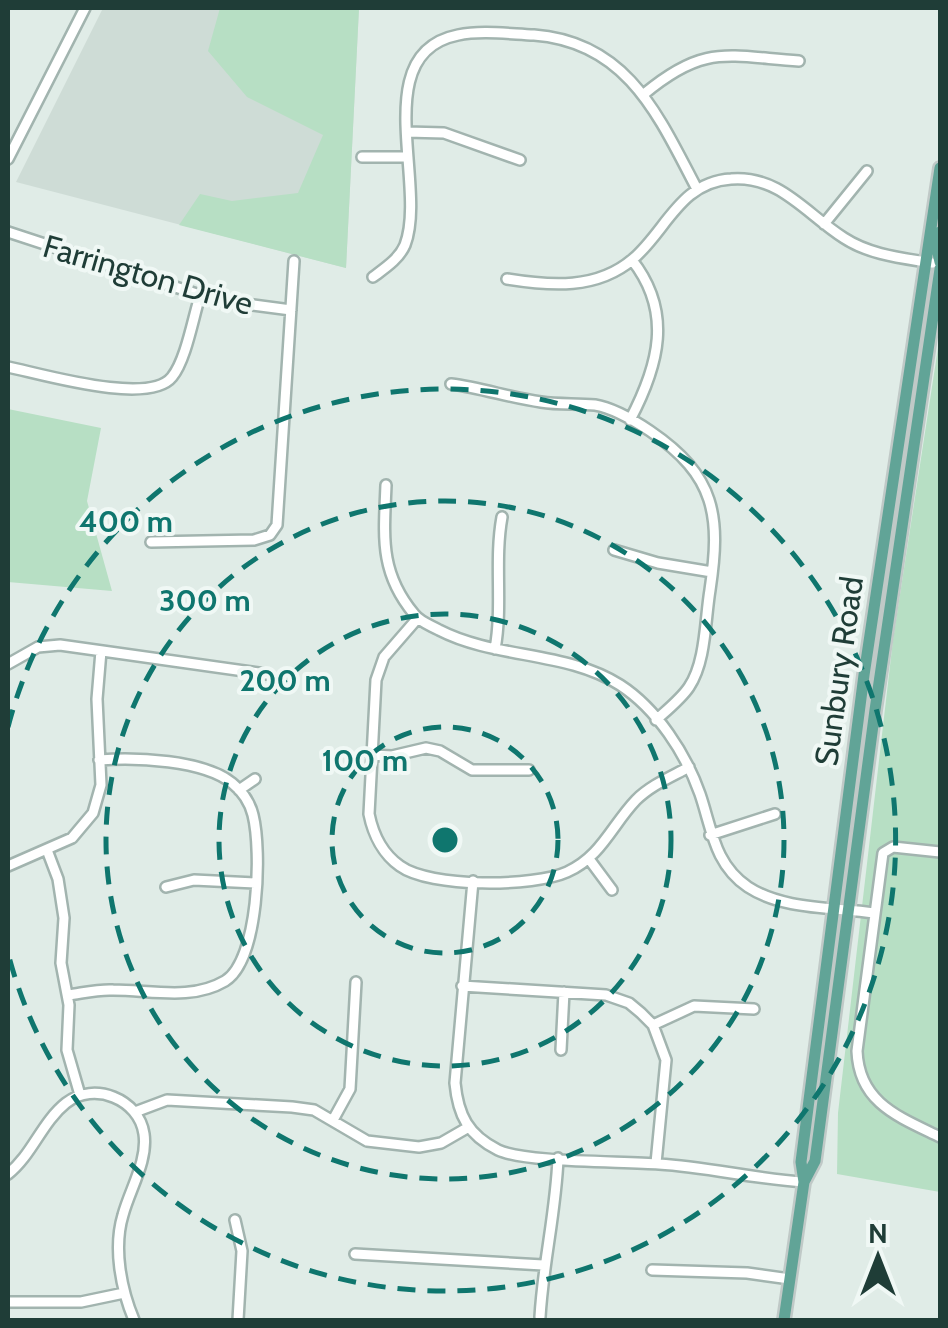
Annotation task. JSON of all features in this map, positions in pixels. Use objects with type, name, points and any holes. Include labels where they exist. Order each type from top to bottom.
[{"type":"main road","points":[[940,170],[940,181]]},
{"type":"main road","name":"Sunbury Road","points":[[804,1182],[815,1161],[840,979],[834,955],[842,909],[864,675],[937,264],[940,170]]},
{"type":"main road","points":[[937,264],[940,232]]},
{"type":"main road","name":"Sunbury Road","points":[[784,1320],[804,1182],[801,1162],[929,345],[926,306],[931,273],[937,264]]},
{"type":"street","points":[[8,160],[85,8]]},
{"type":"street","points":[[373,277],[404,248],[412,215],[407,132],[410,75],[429,41],[463,34],[536,36],[582,47],[609,62],[644,94],[697,189]]},
{"type":"street","points":[[644,94],[676,68],[706,57],[799,61]]},
{"type":"street","points":[[407,132],[444,133],[520,160]]},
{"type":"street","points":[[362,157],[408,157]]},
{"type":"street","points":[[824,224],[867,171]]},
{"type":"street","points":[[507,279],[542,284],[586,282],[632,260],[679,203],[697,189],[732,178],[762,182],[788,194],[824,224],[866,250],[937,264]]},
{"type":"street","name":"Farrington Drive","points":[[8,232],[200,296],[250,307],[291,310]]},
{"type":"street","points":[[630,420],[652,373],[657,317],[654,292],[632,260]]},
{"type":"street","points":[[151,542],[251,540],[270,535],[279,514],[294,261]]},
{"type":"street","points":[[8,367],[123,388],[160,388],[176,373],[200,296]]},
{"type":"street","points":[[451,384],[539,402],[596,406],[630,420],[684,456],[702,483],[715,524],[712,572],[694,680],[656,720]]},
{"type":"street","points":[[386,485],[384,550],[393,585],[417,619],[464,643],[582,668],[620,685],[656,720],[689,768],[701,796],[710,835],[722,859],[748,887],[788,902],[874,914]]},
{"type":"street","points":[[494,649],[501,612],[496,556],[502,517]]},
{"type":"street","points":[[614,550],[658,563],[712,572]]},
{"type":"street","points":[[417,619],[384,657],[376,680],[369,814],[372,832],[399,866],[416,875],[473,881],[537,882],[568,872],[589,859],[609,839],[636,800],[657,783],[689,768]]},
{"type":"street","points":[[8,663],[38,647],[60,645],[266,674]]},
{"type":"street","points":[[8,866],[72,838],[94,813],[101,785],[96,698],[101,650]]},
{"type":"street","points":[[371,756],[392,756],[426,748],[440,751],[472,770],[529,770]]},
{"type":"street","points":[[68,995],[109,989],[196,992],[234,975],[248,950],[255,883],[254,826],[252,812],[239,790],[230,781],[196,768],[134,759],[100,760]]},
{"type":"street","points":[[239,790],[255,779]]},
{"type":"street","points":[[710,835],[774,814]]},
{"type":"street","points":[[940,852],[886,848],[881,860],[857,1045],[860,1076],[869,1093],[886,1110],[940,1137]]},
{"type":"street","points":[[47,850],[64,918],[61,963],[68,995],[67,1050],[80,1095]]},
{"type":"street","points":[[589,859],[612,890]]},
{"type":"street","points":[[166,887],[194,880],[255,883]]},
{"type":"street","points":[[473,881],[454,1083],[457,1107],[468,1128],[500,1151],[656,1163],[804,1182]]},
{"type":"street","points":[[333,1120],[350,1089],[356,982]]},
{"type":"street","points":[[462,986],[606,995],[629,1003],[652,1025],[666,1060],[656,1163]]},
{"type":"street","points":[[561,1050],[564,992]]},
{"type":"street","points":[[652,1025],[694,1006],[754,1009]]},
{"type":"street","points":[[8,1174],[59,1110],[80,1095],[110,1096],[135,1112],[144,1134],[144,1151],[121,1220],[119,1252],[124,1293],[134,1320]]},
{"type":"street","points":[[135,1112],[158,1102],[185,1101],[292,1107],[314,1110],[352,1134],[382,1145],[430,1146],[468,1128]]},
{"type":"street","points":[[540,1317],[543,1265],[556,1204],[558,1158]]},
{"type":"street","points":[[235,1220],[242,1251],[238,1320]]},
{"type":"street","points":[[355,1254],[543,1265]]},
{"type":"street","points":[[652,1270],[747,1272],[790,1279]]},
{"type":"street","points":[[8,1302],[81,1302],[124,1293]]},
{"type":"shaded area","points":[[103,8],[359,8],[346,268],[16,182]]},
{"type":"green space","points":[[220,8],[359,8],[346,268],[179,225],[200,194],[232,201],[298,193],[323,135],[247,97],[208,51]]},
{"type":"green space","points":[[940,335],[940,1192],[837,1174],[838,1113],[893,640]]},
{"type":"green space","points":[[8,409],[101,428],[87,501],[112,591],[8,582]]}]
